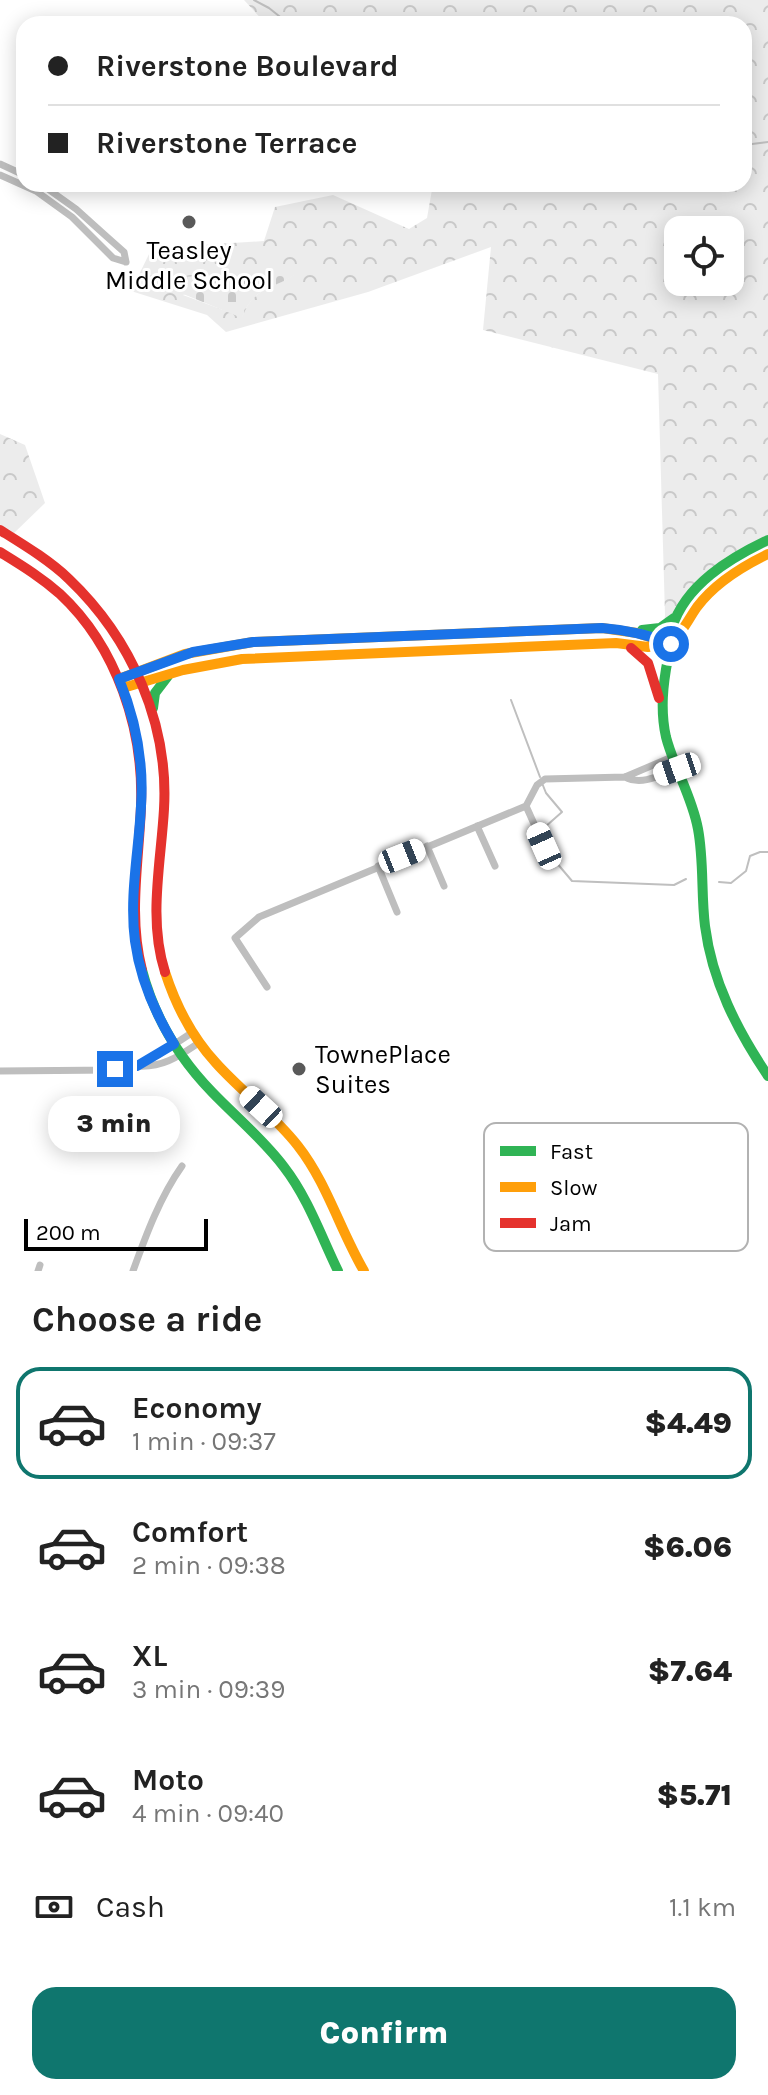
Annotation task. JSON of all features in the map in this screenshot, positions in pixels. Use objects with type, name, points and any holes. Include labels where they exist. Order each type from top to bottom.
[{"type":"street","points":[[37,192],[72,217],[113,258],[126,262],[124,252],[52,192]]},
{"type":"street","points":[[0,530],[29,546],[66,575],[97,607],[122,643],[137,672],[153,718],[164,782],[156,889],[157,934],[170,988],[185,1020],[221,1069],[301,1149],[364,1271]]},
{"type":"street","points":[[122,643],[141,659],[149,661],[253,642],[602,628],[661,629],[678,614],[694,590],[719,567],[768,540]]},
{"type":"street","points":[[0,552],[36,574],[82,618],[105,651],[121,684],[133,724],[141,775],[133,903],[135,942],[149,996],[181,1055],[268,1147],[293,1179],[338,1271]]},
{"type":"street","points":[[121,684],[142,683],[206,665],[254,658],[622,643],[648,647],[671,644],[706,596],[741,567],[768,554]]},
{"type":"street","points":[[661,707],[672,627],[678,614]]},
{"type":"street","points":[[626,630],[671,644]]},
{"type":"street","points":[[622,643],[642,654],[651,667],[672,757],[698,827],[705,928],[712,963],[732,1014],[768,1076]]},
{"type":"street","points":[[121,684],[137,672],[176,657]]},
{"type":"street","points":[[153,718],[155,693],[171,673]]},
{"type":"street","points":[[267,987],[235,938],[259,917],[526,806],[537,785],[545,779],[625,777],[672,757]]},
{"type":"street","points":[[625,777],[633,781],[651,779],[677,769]]},
{"type":"street","points":[[526,806],[544,846]]},
{"type":"street","points":[[477,826],[495,866]]},
{"type":"street","points":[[427,846],[444,886]]},
{"type":"street","points":[[378,866],[397,912]]},
{"type":"street","points":[[137,1066],[193,1032]]},
{"type":"street","points":[[0,1071],[151,1067],[181,1055],[200,1042]]},
{"type":"street","points":[[133,1271],[146,1234],[182,1166]]},
{"type":"green space","points":[[244,0],[768,0],[768,546],[728,563],[700,585],[663,636],[665,615],[658,374],[483,330],[491,247],[368,292],[226,332],[207,315],[131,291],[152,248],[264,241],[275,207],[333,195],[409,229],[427,218],[432,192],[752,192],[752,16],[259,16]],"holes":[[[290,269],[294,275],[251,300],[242,317],[183,295],[259,271]]]},
{"type":"green space","points":[[290,268],[295,275],[257,295],[242,318],[166,287],[165,282],[173,278]]},
{"type":"green space","points":[[0,434],[25,445],[45,503],[11,536],[0,532]]},
{"type":"waterway","points":[[254,0],[279,16]]},
{"type":"waterway","points":[[752,144],[768,142]]},
{"type":"waterway","points":[[511,700],[540,777]]},
{"type":"waterway","points":[[542,783],[562,812],[545,827],[545,842]]},
{"type":"waterway","points":[[545,849],[572,881],[674,885],[686,879]]},
{"type":"waterway","points":[[719,882],[731,883],[746,871],[750,856],[768,852]]},
{"type":"traffic: fast","points":[[768,540],[724,564],[698,586],[678,613],[670,636],[663,707],[666,737],[698,829],[705,926],[713,966],[736,1023],[768,1076]]},
{"type":"traffic: fast","points":[[642,630],[660,628],[674,618]]},
{"type":"traffic: fast","points":[[153,708],[155,693],[168,676]]},
{"type":"traffic: fast","points":[[142,970],[153,1004],[179,1051],[200,1079],[293,1179],[338,1271]]},
{"type":"traffic: slow","points":[[671,644],[712,590],[738,570],[768,554]]},
{"type":"traffic: slow","points":[[119,679],[185,654],[253,642],[602,628],[637,633],[671,644]]},
{"type":"traffic: slow","points":[[123,688],[183,670],[242,659],[616,643],[648,647],[668,645]]},
{"type":"traffic: slow","points":[[165,972],[174,997],[199,1043],[226,1074],[279,1124],[308,1160],[364,1271]]},
{"type":"traffic: jam","points":[[0,530],[53,565],[91,602],[128,655],[142,684],[160,745],[164,777],[156,911],[165,972]]},
{"type":"traffic: jam","points":[[0,552],[46,582],[80,615],[97,639],[123,691],[132,719],[141,777],[135,909],[142,970]]},
{"type":"traffic: jam","points":[[631,648],[648,663],[659,698]]},
{"type":"place","name":"Teasley Middle School","points":[[189,222]]},
{"type":"place","name":"TownePlace Suites","points":[[299,1069]]},
{"type":"route","points":[[115,1069],[137,1066],[174,1044],[149,996],[135,942],[133,903],[141,775],[133,724],[119,679],[185,654],[253,642],[602,628],[653,636],[671,644]]}]
